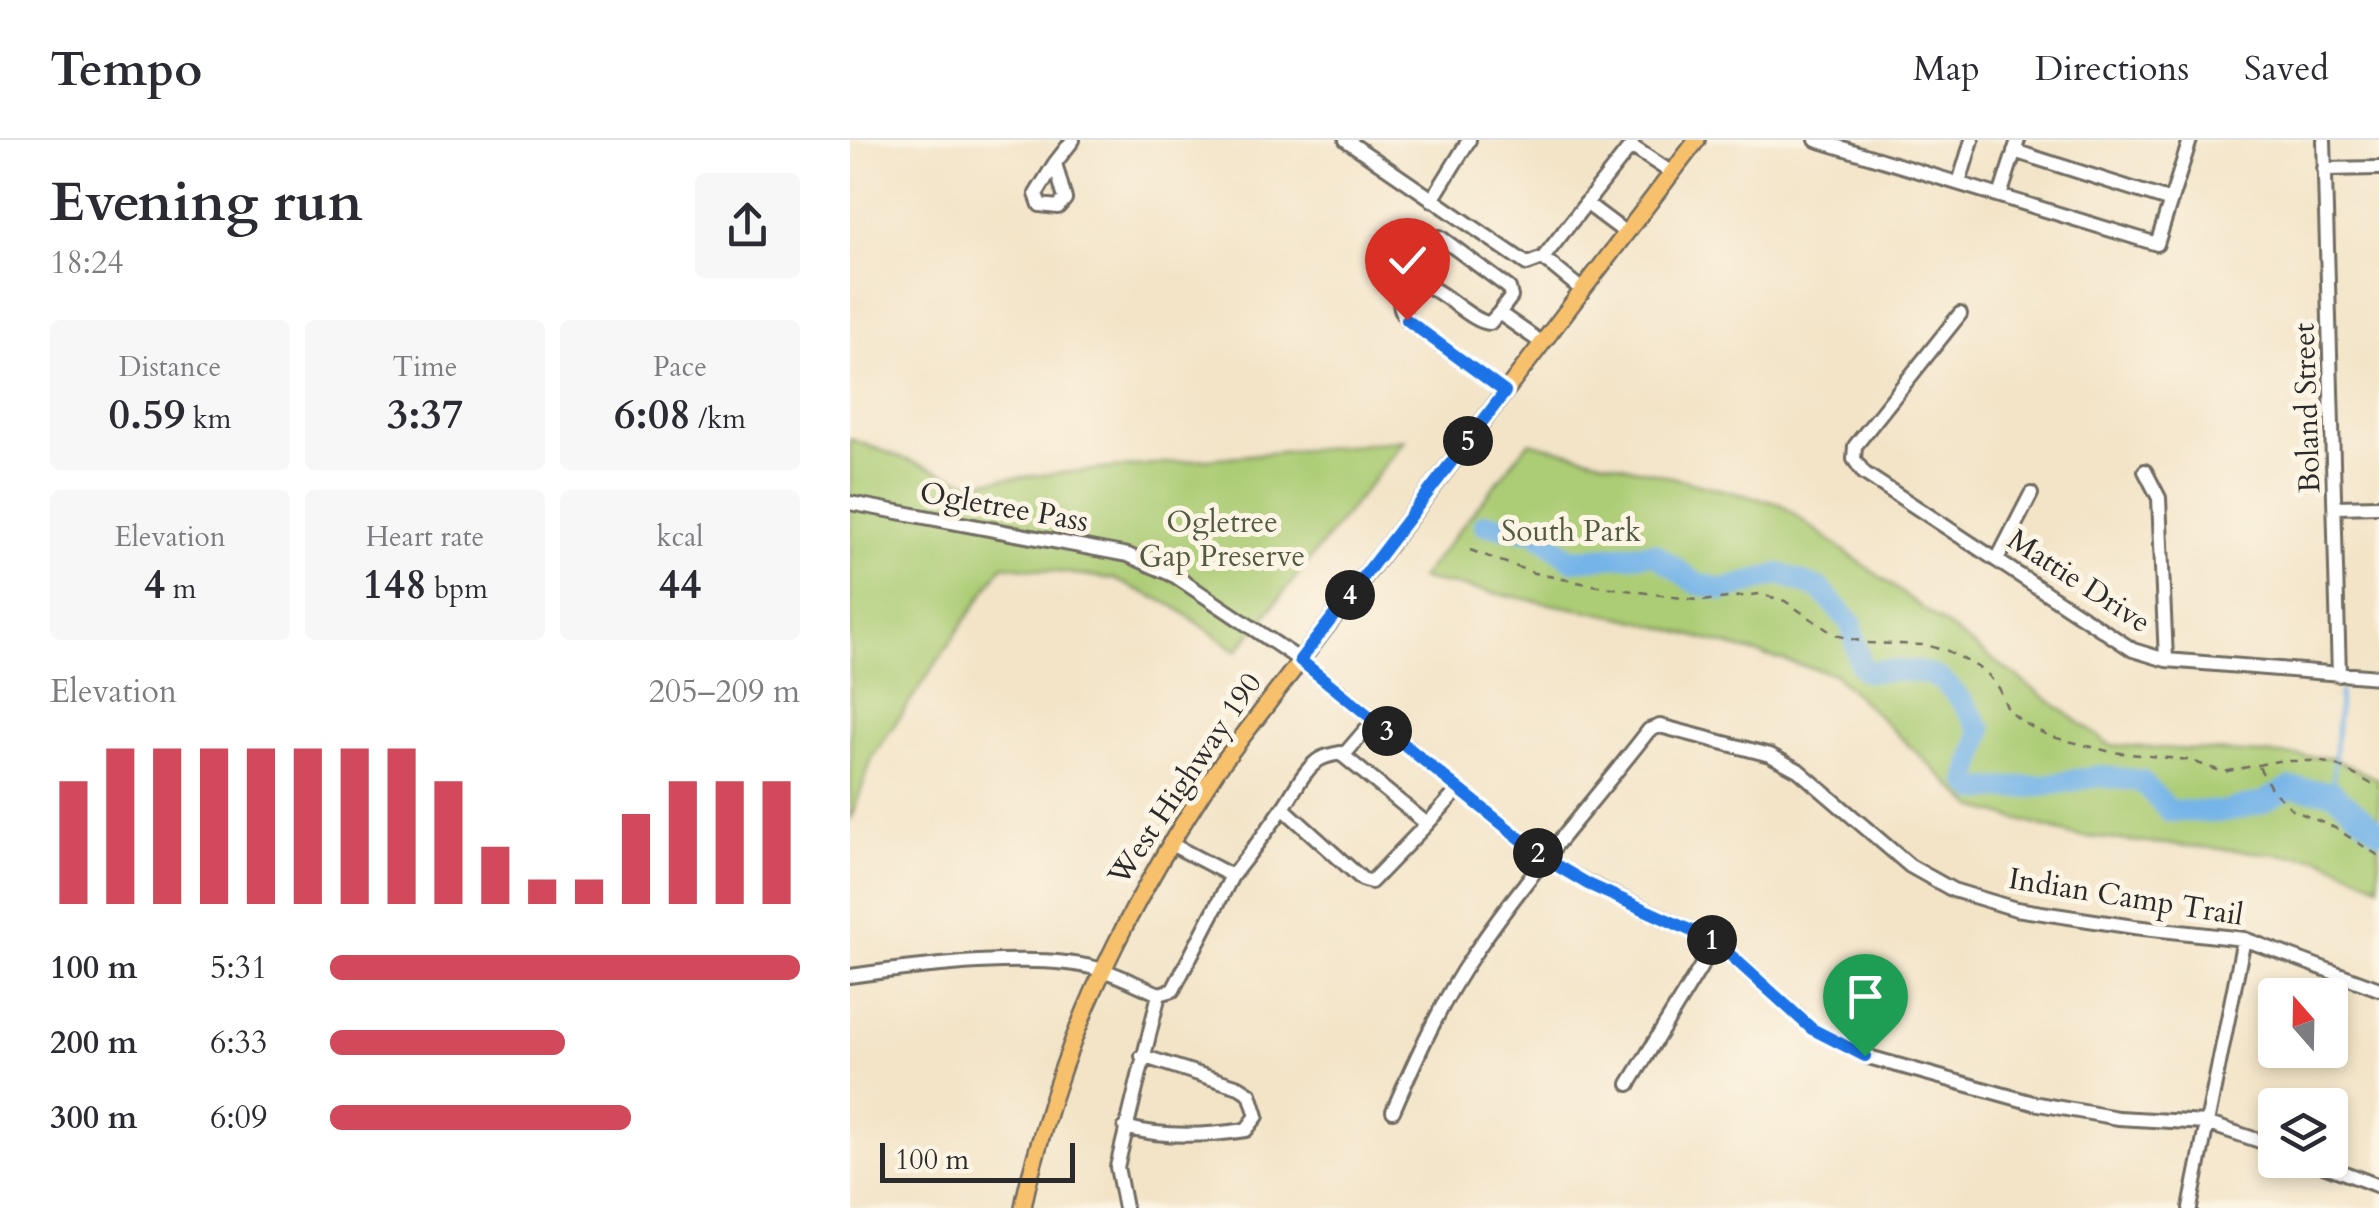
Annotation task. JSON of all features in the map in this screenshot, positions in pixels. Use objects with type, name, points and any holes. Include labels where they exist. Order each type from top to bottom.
[{"type":"main road","name":"West Highway 190","points":[[1023,1208],[1056,1086],[1101,970],[1169,842],[1217,770],[1697,140]]},
{"type":"street","points":[[1054,163],[1073,140]]},
{"type":"street","points":[[1346,140],[1527,264],[1543,258],[1630,143],[1672,173]]},
{"type":"street","points":[[1432,200],[1468,140]]},
{"type":"street","points":[[1816,140],[2157,244],[2190,140]]},
{"type":"street","points":[[1959,184],[1972,140]]},
{"type":"street","name":"Boland Street","points":[[2324,140],[2339,675]]},
{"type":"street","points":[[2000,196],[2016,146],[2171,201]]},
{"type":"street","points":[[2324,169],[2379,168]]},
{"type":"street","points":[[1586,203],[1626,233]]},
{"type":"street","points":[[1440,236],[1509,288],[1511,297],[1490,323],[1478,323],[1430,285],[1419,282],[1401,296],[1400,308],[1407,320],[1505,392]]},
{"type":"street","points":[[1543,258],[1582,290]]},
{"type":"street","points":[[1499,314],[1542,343]]},
{"type":"street","name":"Mattie Drive","points":[[1960,314],[1855,446],[1854,459],[1864,473],[2133,650],[2166,660],[2379,676]]},
{"type":"street","points":[[2144,472],[2159,498],[2166,660]]},
{"type":"street","points":[[1998,558],[2030,494]]},
{"type":"street","name":"Ogletree Pass","points":[[850,504],[1128,555],[1175,576],[1300,660],[1544,858],[1588,884],[1716,942],[1812,1029],[1865,1056],[2034,1103],[2118,1118],[2206,1123],[2258,1140]]},
{"type":"street","points":[[2336,507],[2379,506]]},
{"type":"street","points":[[1343,756],[1374,720]]},
{"type":"street","name":"Indian Camp Trail","points":[[1393,1111],[1416,1058],[1472,956],[1544,858],[1649,730],[1660,726],[1770,755],[1798,770],[1910,866],[1953,890],[2016,908],[2134,928],[2244,939],[2379,989]]},
{"type":"street","points":[[850,976],[902,968],[1017,962],[1066,964],[1101,970],[1159,994],[1174,990],[1232,876],[1283,808],[1294,785],[1320,758],[1340,753],[1427,824]]},
{"type":"street","points":[[1283,808],[1362,879],[1371,882],[1459,789]]},
{"type":"street","points":[[1169,842],[1232,876]]},
{"type":"street","points":[[2190,1208],[2244,939]]},
{"type":"street","points":[[1629,1084],[1716,942]]},
{"type":"street","points":[[1125,1208],[1117,1167],[1159,994]]},
{"type":"street","points":[[1126,1127],[1147,1133],[1216,1134],[1246,1130],[1257,1116],[1250,1094],[1239,1086],[1142,1056]]},
{"type":"street","points":[[2348,1174],[2379,1186]]},
{"type":"path","points":[[1470,550],[1534,573],[1622,590],[1702,601],[1760,594],[1785,600],[1836,634],[1864,642],[1948,651],[1985,671],[1999,688],[2008,710],[2049,736],[2111,752],[2189,760],[2224,772],[2278,761],[2336,764],[2379,788]]},
{"type":"path","points":[[2258,766],[2272,790],[2294,810],[2335,828],[2379,856]]},
{"type":"green space","name":"Ogletree Gap Preserve","points":[[850,439],[968,482],[1405,440],[1237,651],[1174,606],[1114,579],[1003,565],[873,756],[850,821]]},
{"type":"green space","name":"South Park","points":[[1529,442],[1780,504],[2110,745],[2332,758],[2379,780],[2379,885],[2321,858],[2076,836],[1974,807],[1834,674],[1630,619],[1420,579]]},
{"type":"waterway","points":[[1485,524],[1535,531],[1572,560],[1654,553],[1696,583],[1724,590],[1780,574],[1820,589],[1851,623],[1860,664],[1866,671],[1924,673],[1936,677],[1956,695],[1982,730],[1968,781],[1977,790],[2042,786],[2099,776],[2141,781],[2170,811],[2223,812],[2261,803],[2290,788],[2332,792],[2379,831]]},
{"type":"waterway","points":[[2332,792],[2340,692]]},
{"type":"route","points":[[1407,320],[1505,392],[1300,660],[1544,858],[1588,884],[1716,942],[1812,1029],[1865,1056]]}]
